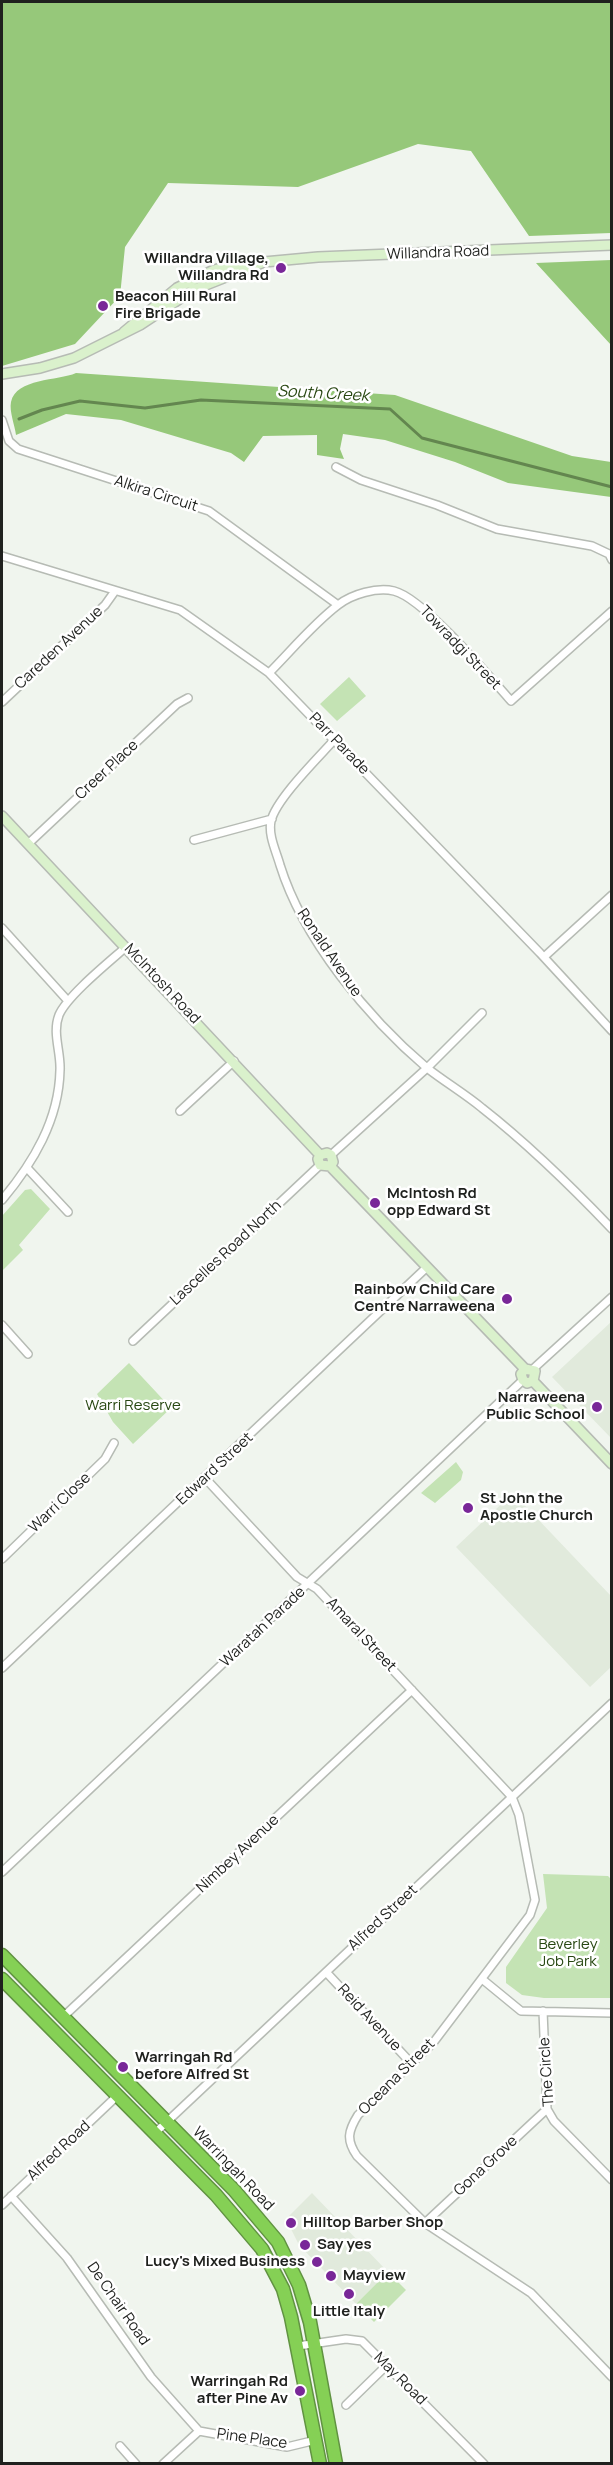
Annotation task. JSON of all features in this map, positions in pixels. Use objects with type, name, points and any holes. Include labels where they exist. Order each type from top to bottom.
[{"type":"highway","name":"Warringah Road","points":[[2,1955],[247,2204],[278,2242],[299,2285],[314,2343],[336,2463]]},
{"type":"highway","name":"Warringah Road","points":[[2,1979],[238,2218],[262,2249],[282,2289],[297,2346],[320,2463]]},
{"type":"highway","points":[[316,2440],[332,2438]]},
{"type":"street","name":"Willandra Road","points":[[2,374],[58,363],[124,332],[163,298],[191,280],[250,260],[264,262],[318,257],[612,245]]},
{"type":"street","name":"Alkira Circuit","points":[[2,420],[9,441],[18,449],[209,511],[338,605]]},
{"type":"street","points":[[336,467],[361,480],[437,505],[482,525],[592,546],[609,555],[612,560]]},
{"type":"street","name":"Parr Parade","points":[[2,556],[180,610],[269,673],[544,957],[612,1031]]},
{"type":"street","name":"Careden Avenue","points":[[2,702],[105,605],[115,591]]},
{"type":"street","name":"Towradgi Street","points":[[269,673],[338,605],[356,595],[373,591],[394,591],[415,602],[512,701],[612,611]]},
{"type":"street","name":"Creer Place","points":[[28,844],[177,704],[189,698]]},
{"type":"street","points":[[194,840],[272,819],[279,804],[335,739]]},
{"type":"street","name":"McIntosh Road","points":[[2,816],[320,1155]]},
{"type":"street","name":"Ronald Avenue","points":[[272,819],[270,833],[288,890],[316,939],[348,986],[385,1028],[428,1068],[491,1115],[575,1191],[612,1229]]},
{"type":"street","points":[[544,957],[612,895]]},
{"type":"street","points":[[2,928],[68,1001]]},
{"type":"street","points":[[2,1200],[28,1169],[46,1134],[55,1103],[61,1063],[57,1028],[60,1013],[68,1001],[126,947]]},
{"type":"street","points":[[331,1155],[428,1068],[482,1013]]},
{"type":"street","points":[[180,1111],[234,1061]]},
{"type":"street","points":[[331,1155],[327,1153],[320,1155],[318,1159],[426,1268],[529,1369],[536,1375],[533,1381],[527,1383],[521,1374],[529,1369],[612,1297]]},
{"type":"street","points":[[325,1166],[333,1162],[331,1155]]},
{"type":"street","name":"Lascelles Road North","points":[[133,1341],[325,1166]]},
{"type":"street","points":[[28,1169],[68,1212]]},
{"type":"street","name":"Edward Street","points":[[2,1668],[426,1268]]},
{"type":"street","points":[[2,1325],[28,1354]]},
{"type":"street","name":"Waratah Parade","points":[[2,1872],[523,1380]]},
{"type":"street","points":[[533,1381],[612,1464]]},
{"type":"street","name":"Warri Close","points":[[2,1559],[105,1459],[114,1443]]},
{"type":"street","name":"Amaral Street","points":[[205,1478],[297,1576],[317,1589],[512,1797]]},
{"type":"street","name":"Nimbey Avenue","points":[[63,2017],[412,1690]]},
{"type":"street","name":"Alfred Street","points":[[155,2133],[612,1703]]},
{"type":"street","name":"Oceana Street","points":[[512,1797],[519,1815],[534,1904],[530,1915],[433,2043],[358,2115],[349,2128],[348,2144],[357,2156],[425,2223],[531,2294],[612,2377]]},
{"type":"street","name":"Reid Avenue","points":[[326,1972],[412,2064]]},
{"type":"street","points":[[482,1979],[521,2011],[612,2013]]},
{"type":"street","name":"The Circle","points":[[543,2011],[547,2109],[554,2121],[612,2180]]},
{"type":"street","name":"Alfred Road","points":[[2,2205],[117,2096]]},
{"type":"street","name":"Gona Grove","points":[[425,2223],[547,2109]]},
{"type":"street","name":"De Chair Road","points":[[11,2196],[68,2258],[151,2377],[199,2432]]},
{"type":"street","name":"May Road","points":[[297,2346],[346,2339],[362,2342],[484,2463]]},
{"type":"street","points":[[346,2405],[387,2365]]},
{"type":"street","name":"Pine Place","points":[[163,2463],[199,2432],[287,2447],[316,2440]]},
{"type":"street","points":[[120,2446],[136,2463]]},
{"type":"shaded area","name":"Narraweena Public School","points":[[611,1322],[611,1438],[552,1377]]},
{"type":"shaded area","points":[[513,1493],[611,1596],[611,1667],[590,1687],[456,1547]]},
{"type":"shaded area","points":[[312,2193],[388,2272],[356,2304],[299,2245],[286,2219]]},
{"type":"green space","points":[[2,2],[611,2],[611,233],[529,236],[471,151],[418,144],[298,187],[168,183],[125,247],[120,296],[75,344],[2,366]]},
{"type":"green space","points":[[612,260],[611,345],[536,263]]},
{"type":"green space","points":[[76,373],[395,395],[572,456],[611,462],[611,497],[508,483],[455,462],[385,440],[343,434],[340,449],[344,459],[317,455],[317,435],[263,436],[244,462],[231,453],[121,420],[66,414],[16,435],[11,414],[14,394],[29,384]]},
{"type":"green space","points":[[349,677],[366,696],[337,721],[320,704]]},
{"type":"green space","points":[[31,1189],[50,1209],[19,1245],[23,1250],[2,1271],[2,1216],[25,1190]]},
{"type":"green space","name":"Warri Reserve","points":[[129,1363],[171,1408],[133,1444],[113,1422],[97,1394]]},
{"type":"green space","points":[[456,1462],[463,1472],[461,1480],[435,1503],[421,1493]]},
{"type":"green space","name":"Beverley Job Park","points":[[543,1874],[608,1876],[611,1879],[611,1998],[544,1998],[522,1995],[506,1983],[506,1967],[547,1908]]},
{"type":"green space","points":[[388,2272],[406,2290],[374,2322],[356,2304]]},
{"type":"waterway","name":"South Creek","points":[[19,419],[42,410],[80,401],[145,408],[201,400],[390,409],[422,438],[612,487]]},
{"type":"place","name":"Willandra Village, Willandra Rd","points":[[281,268]]},
{"type":"place","name":"Beacon Hill Rural Fire Brigade","points":[[103,306]]},
{"type":"place","name":"McIntosh Rd opp Edward St","points":[[375,1203]]},
{"type":"place","name":"Rainbow Child Care Centre Narraweena","points":[[507,1299]]},
{"type":"place","name":"Narraweena Public School","points":[[597,1407]]},
{"type":"place","name":"St John the Apostle Church","points":[[468,1508]]},
{"type":"place","name":"Warringah Rd before Alfred St","points":[[123,2067]]},
{"type":"place","name":"Hilltop Barber Shop","points":[[291,2223]]},
{"type":"place","name":"Say yes","points":[[305,2245]]},
{"type":"place","name":"Lucy's Mixed Business","points":[[317,2262]]},
{"type":"place","name":"Mayview","points":[[331,2276]]},
{"type":"place","name":"Little Italy","points":[[349,2294]]},
{"type":"place","name":"Warringah Rd after Pine Av","points":[[300,2391]]}]
